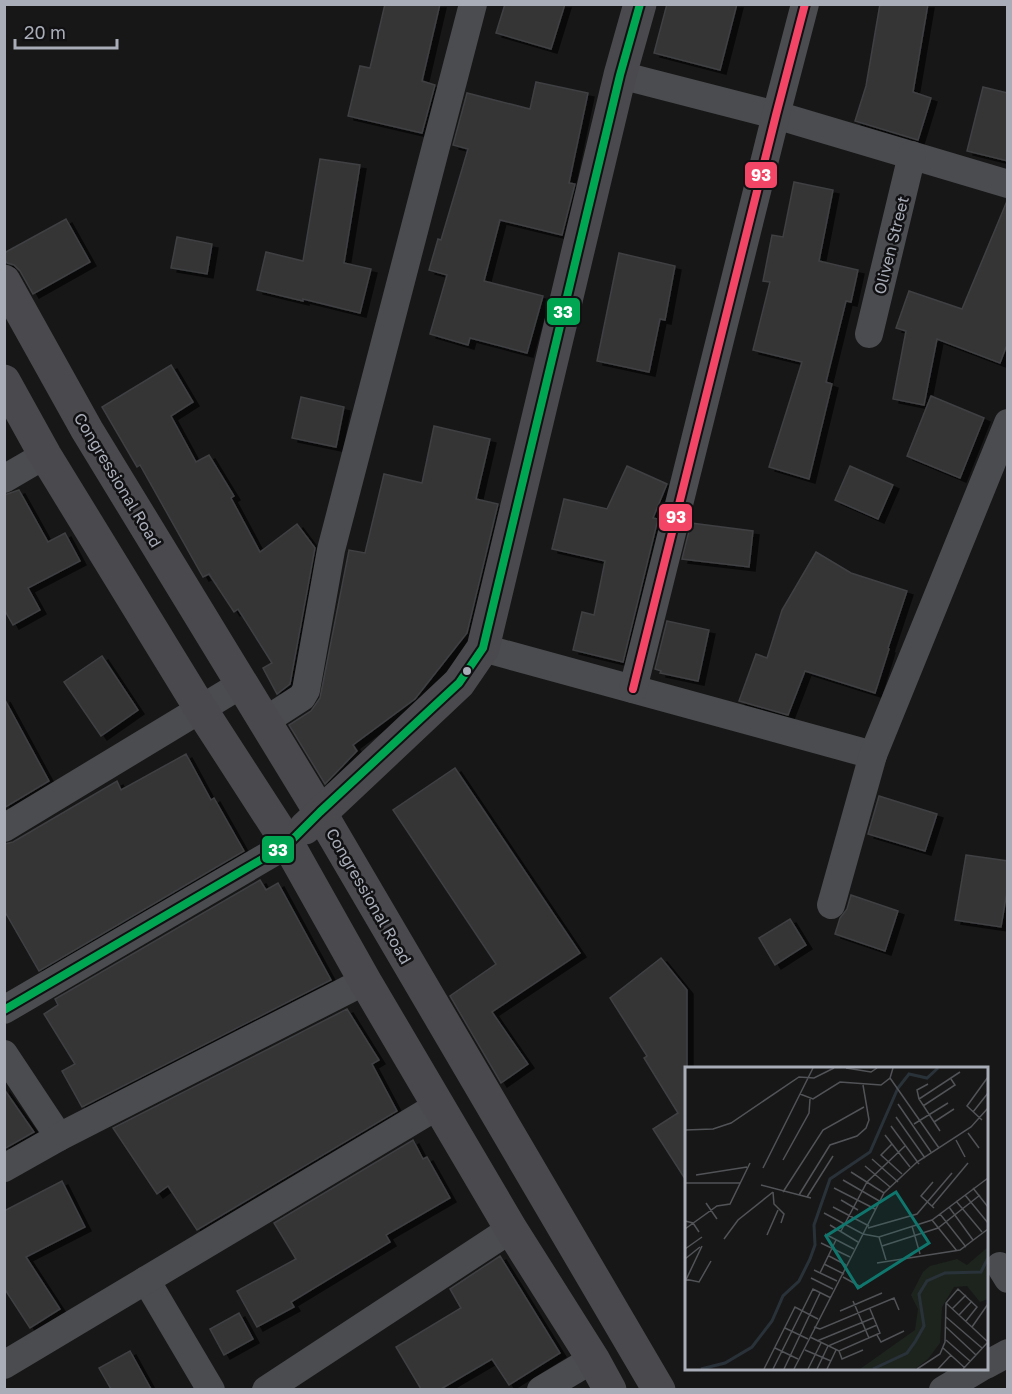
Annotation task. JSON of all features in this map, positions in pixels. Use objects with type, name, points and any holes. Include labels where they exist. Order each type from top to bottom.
[{"type":"main road","points":[[288,844],[459,683],[483,648],[639,4]]},
{"type":"main road","name":"Congressional Road","points":[[8,295],[87,430],[320,812],[659,1389]]},
{"type":"main road","points":[[4,381],[45,455],[200,708],[288,844],[365,981],[511,1229],[610,1389]]},
{"type":"street","points":[[265,722],[302,698],[306,690],[331,550],[473,4]]},
{"type":"street","points":[[633,689],[805,4]]},
{"type":"street","points":[[620,75],[776,115],[1008,184]]},
{"type":"street","name":"Oliven Street","points":[[869,334],[912,155]]},
{"type":"street","points":[[831,905],[873,755],[1008,423]]},
{"type":"street","points":[[4,479],[45,455]]},
{"type":"street","points":[[483,648],[873,755]]},
{"type":"street","points":[[4,828],[242,684]]},
{"type":"street","points":[[4,1010],[288,844]]},
{"type":"street","points":[[4,1168],[59,1137],[365,981]]},
{"type":"street","points":[[4,1054],[59,1137]]},
{"type":"street","points":[[4,1365],[439,1105]]},
{"type":"street","points":[[266,1389],[511,1229]]},
{"type":"street","points":[[146,1280],[211,1389]]},
{"type":"street","points":[[988,1364],[1008,1353]]},
{"type":"street","points":[[541,1389],[593,1359]]},
{"type":"street","points":[[943,1389],[976,1370]]},
{"type":"building","points":[[385,4],[440,4],[422,81],[435,85],[422,133],[348,116],[360,66],[370,68]]},
{"type":"building","points":[[505,4],[565,4],[551,49],[496,33]]},
{"type":"building","points":[[667,4],[737,4],[720,70],[654,53]]},
{"type":"building","points":[[880,4],[928,4],[913,92],[931,98],[918,140],[855,121],[866,86]]},
{"type":"building","points":[[536,82],[588,93],[569,183],[575,184],[562,235],[500,220],[484,281],[543,296],[527,353],[470,338],[468,345],[430,334],[447,275],[429,270],[438,239],[441,240],[468,149],[453,145],[467,93],[530,109]]},
{"type":"building","points":[[983,87],[1008,93],[1008,161],[967,151]]},
{"type":"building","points":[[320,159],[360,165],[344,263],[371,269],[360,313],[257,290],[266,252],[303,261]]},
{"type":"building","points":[[794,182],[833,190],[819,261],[858,270],[851,302],[846,301],[826,382],[832,384],[809,479],[769,467],[802,362],[753,350],[770,282],[763,281],[772,235],[783,237]]},
{"type":"building","points":[[1007,201],[1008,342],[1000,363],[937,339],[924,405],[893,399],[906,331],[896,328],[909,291],[962,309]]},
{"type":"building","points":[[66,219],[90,262],[33,294],[20,271],[14,265],[7,263],[4,253]]},
{"type":"building","points":[[177,237],[212,244],[207,274],[171,268]]},
{"type":"building","points":[[619,253],[675,266],[665,320],[660,319],[649,372],[597,361]]},
{"type":"building","points":[[171,365],[193,402],[171,416],[196,462],[209,455],[234,496],[231,498],[260,552],[297,524],[315,548],[290,684],[277,694],[263,668],[272,663],[238,609],[234,612],[209,574],[203,577],[140,465],[137,467],[102,407]]},
{"type":"building","points":[[931,396],[984,418],[960,478],[907,456]]},
{"type":"building","points":[[301,397],[344,407],[336,447],[292,438]]},
{"type":"building","points":[[434,426],[490,439],[476,499],[498,504],[467,633],[415,699],[353,745],[357,751],[325,784],[289,725],[311,711],[320,698],[349,550],[365,553],[384,474],[422,483]]},
{"type":"building","points":[[627,466],[667,484],[653,518],[658,519],[623,662],[573,650],[582,612],[594,615],[605,561],[552,549],[564,499],[607,509]]},
{"type":"building","points":[[850,466],[893,485],[878,519],[835,500]]},
{"type":"building","points":[[19,490],[48,542],[65,533],[80,561],[28,588],[40,610],[13,625],[4,609],[4,495]]},
{"type":"building","points":[[691,523],[753,531],[749,567],[682,559]]},
{"type":"building","points":[[816,552],[851,573],[907,591],[875,693],[805,671],[788,715],[739,701],[756,654],[767,658],[782,610]]},
{"type":"building","points":[[667,621],[709,630],[698,681],[660,673],[661,671],[655,669]]},
{"type":"building","points":[[102,656],[138,710],[101,736],[64,682]]},
{"type":"building","points":[[4,698],[49,781],[4,808]]},
{"type":"building","points":[[186,754],[211,800],[214,798],[244,851],[39,971],[4,910],[4,844],[13,842],[117,781],[121,790]]},
{"type":"building","points":[[455,768],[580,953],[492,1012],[528,1064],[501,1083],[450,996],[496,964],[393,810]]},
{"type":"building","points":[[879,796],[937,814],[925,851],[868,834]]},
{"type":"building","points":[[966,855],[1008,861],[1008,886],[1001,927],[955,920]]},
{"type":"building","points":[[260,880],[266,890],[278,883],[331,980],[82,1107],[62,1071],[75,1064],[44,1014],[58,1005],[55,999]]},
{"type":"building","points":[[851,895],[898,911],[885,951],[835,934]]},
{"type":"building","points":[[790,919],[806,945],[775,965],[759,938]]},
{"type":"building","points":[[661,958],[687,990],[685,1179],[653,1129],[678,1113],[644,1058],[647,1056],[610,998]]},
{"type":"building","points":[[347,1009],[379,1060],[372,1064],[397,1111],[197,1230],[168,1186],[157,1194],[113,1128]]},
{"type":"building","points":[[4,1089],[34,1132],[4,1149]]},
{"type":"building","points":[[413,1140],[423,1159],[427,1157],[450,1198],[386,1235],[390,1242],[291,1302],[294,1307],[257,1327],[237,1291],[296,1259],[274,1223]]},
{"type":"building","points":[[62,1181],[85,1227],[26,1257],[60,1309],[30,1328],[4,1288],[4,1211]]},
{"type":"building","points":[[500,1256],[560,1353],[509,1385],[492,1359],[441,1389],[421,1389],[396,1347],[461,1308],[450,1289]]},
{"type":"building","points":[[239,1313],[253,1339],[224,1355],[210,1329]]},
{"type":"building","points":[[130,1351],[151,1389],[111,1389],[99,1368]]},
{"type":"transit line","name":"33","points":[[4,1010],[288,844],[459,683],[483,648],[620,75],[640,4]]},
{"type":"transit line","name":"93","points":[[633,689],[805,4]]}]
